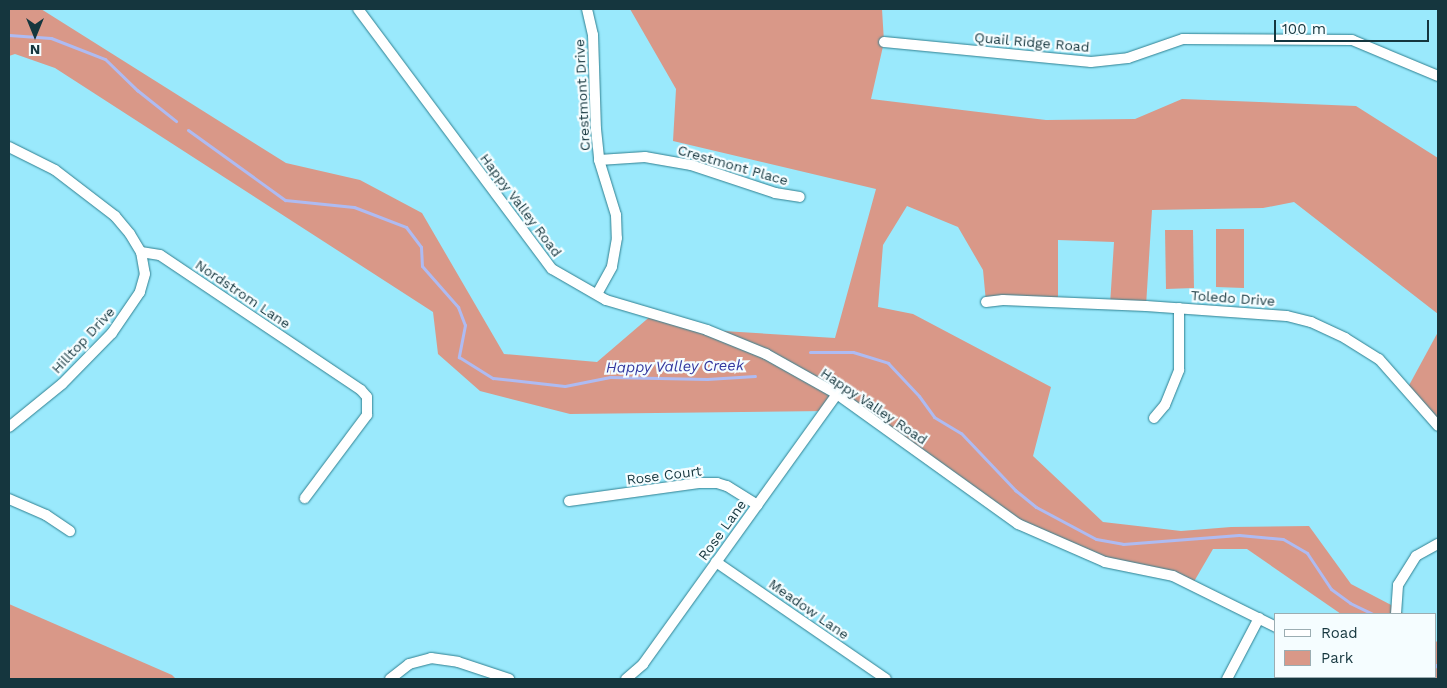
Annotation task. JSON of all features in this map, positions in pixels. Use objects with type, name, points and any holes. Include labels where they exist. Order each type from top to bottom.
[{"type":"street","name":"Happy Valley Road","points":[[358,9],[552,269],[606,300],[707,330],[766,354],[837,394],[1018,524],[1105,562],[1173,576],[1274,626]]},
{"type":"street","name":"Crestmont Drive","points":[[587,9],[594,35],[596,60],[596,129],[599,160],[616,215],[617,238],[612,267],[596,294]]},
{"type":"street","name":"Quail Ridge Road","points":[[884,42],[1091,62],[1128,58],[1183,40],[1352,40],[1438,76]]},
{"type":"street","points":[[9,146],[55,170],[115,216],[130,234],[141,252]]},
{"type":"street","name":"Crestmont Place","points":[[599,160],[645,157],[691,165],[776,193],[800,197]]},
{"type":"street","name":"Hilltop Drive","points":[[9,427],[62,384],[112,333],[140,292],[145,274],[141,252]]},
{"type":"street","name":"Nordstrom Lane","points":[[141,252],[160,256],[361,390],[367,397],[367,415],[305,498]]},
{"type":"street","name":"Toledo Drive","points":[[986,302],[1003,300],[1179,308],[1287,316],[1310,322],[1345,338],[1379,360],[1408,389],[1438,426]]},
{"type":"street","points":[[1154,418],[1165,405],[1179,370],[1179,308]]},
{"type":"street","name":"Rose Lane","points":[[626,679],[643,664],[837,394]]},
{"type":"street","name":"Rose Court","points":[[569,501],[699,483],[717,483],[728,486],[757,505]]},
{"type":"street","points":[[9,499],[46,515],[70,531]]},
{"type":"street","points":[[1396,613],[1398,585],[1416,556],[1438,544]]},
{"type":"street","name":"Meadow Lane","points":[[716,562],[886,679]]},
{"type":"street","points":[[1227,679],[1259,618]]},
{"type":"street","points":[[390,679],[409,664],[431,658],[458,662],[510,679]]},
{"type":"green space","points":[[9,9],[41,9],[286,163],[360,180],[422,213],[504,354],[597,362],[653,314],[707,330],[835,338],[876,189],[673,141],[676,89],[630,9],[882,9],[884,42],[871,99],[1046,120],[1135,119],[1182,99],[1356,106],[1438,158],[1438,314],[1294,202],[1263,208],[1152,210],[1146,306],[1110,305],[1114,242],[1058,240],[1058,303],[986,302],[983,270],[958,227],[907,206],[883,245],[878,307],[913,314],[1051,387],[1033,456],[1103,522],[1181,531],[1231,527],[1309,526],[1351,584],[1403,613],[1340,613],[1247,549],[1213,549],[1192,585],[1105,562],[1018,524],[837,394],[825,411],[570,414],[480,391],[438,354],[433,312],[55,68],[15,54],[9,56]]},
{"type":"green space","points":[[1216,229],[1244,229],[1244,288],[1216,287]]},
{"type":"green space","points":[[1165,230],[1193,230],[1194,288],[1166,289]]},
{"type":"green space","points":[[1438,332],[1438,426],[1407,389]]},
{"type":"green space","points":[[9,604],[172,675],[176,679],[9,679]]},
{"type":"green space","points":[[1438,643],[1438,679],[1377,679],[1437,678]]},
{"type":"waterway","name":"Happy Valley Creek","points":[[9,35],[51,38],[105,59],[137,90],[176,121]]},
{"type":"waterway","name":"Happy Valley Creek","points":[[188,130],[285,200],[354,207],[406,227],[421,247],[422,266],[458,307],[465,325],[459,357],[493,378],[565,386],[610,377],[707,379],[755,376]]},
{"type":"waterway","name":"Happy Valley Creek","points":[[810,352],[853,352],[888,363],[919,396],[934,417],[961,433],[1015,490],[1036,507],[1096,539],[1123,544],[1239,535],[1283,539],[1307,553],[1331,589],[1350,603],[1371,613]]}]
